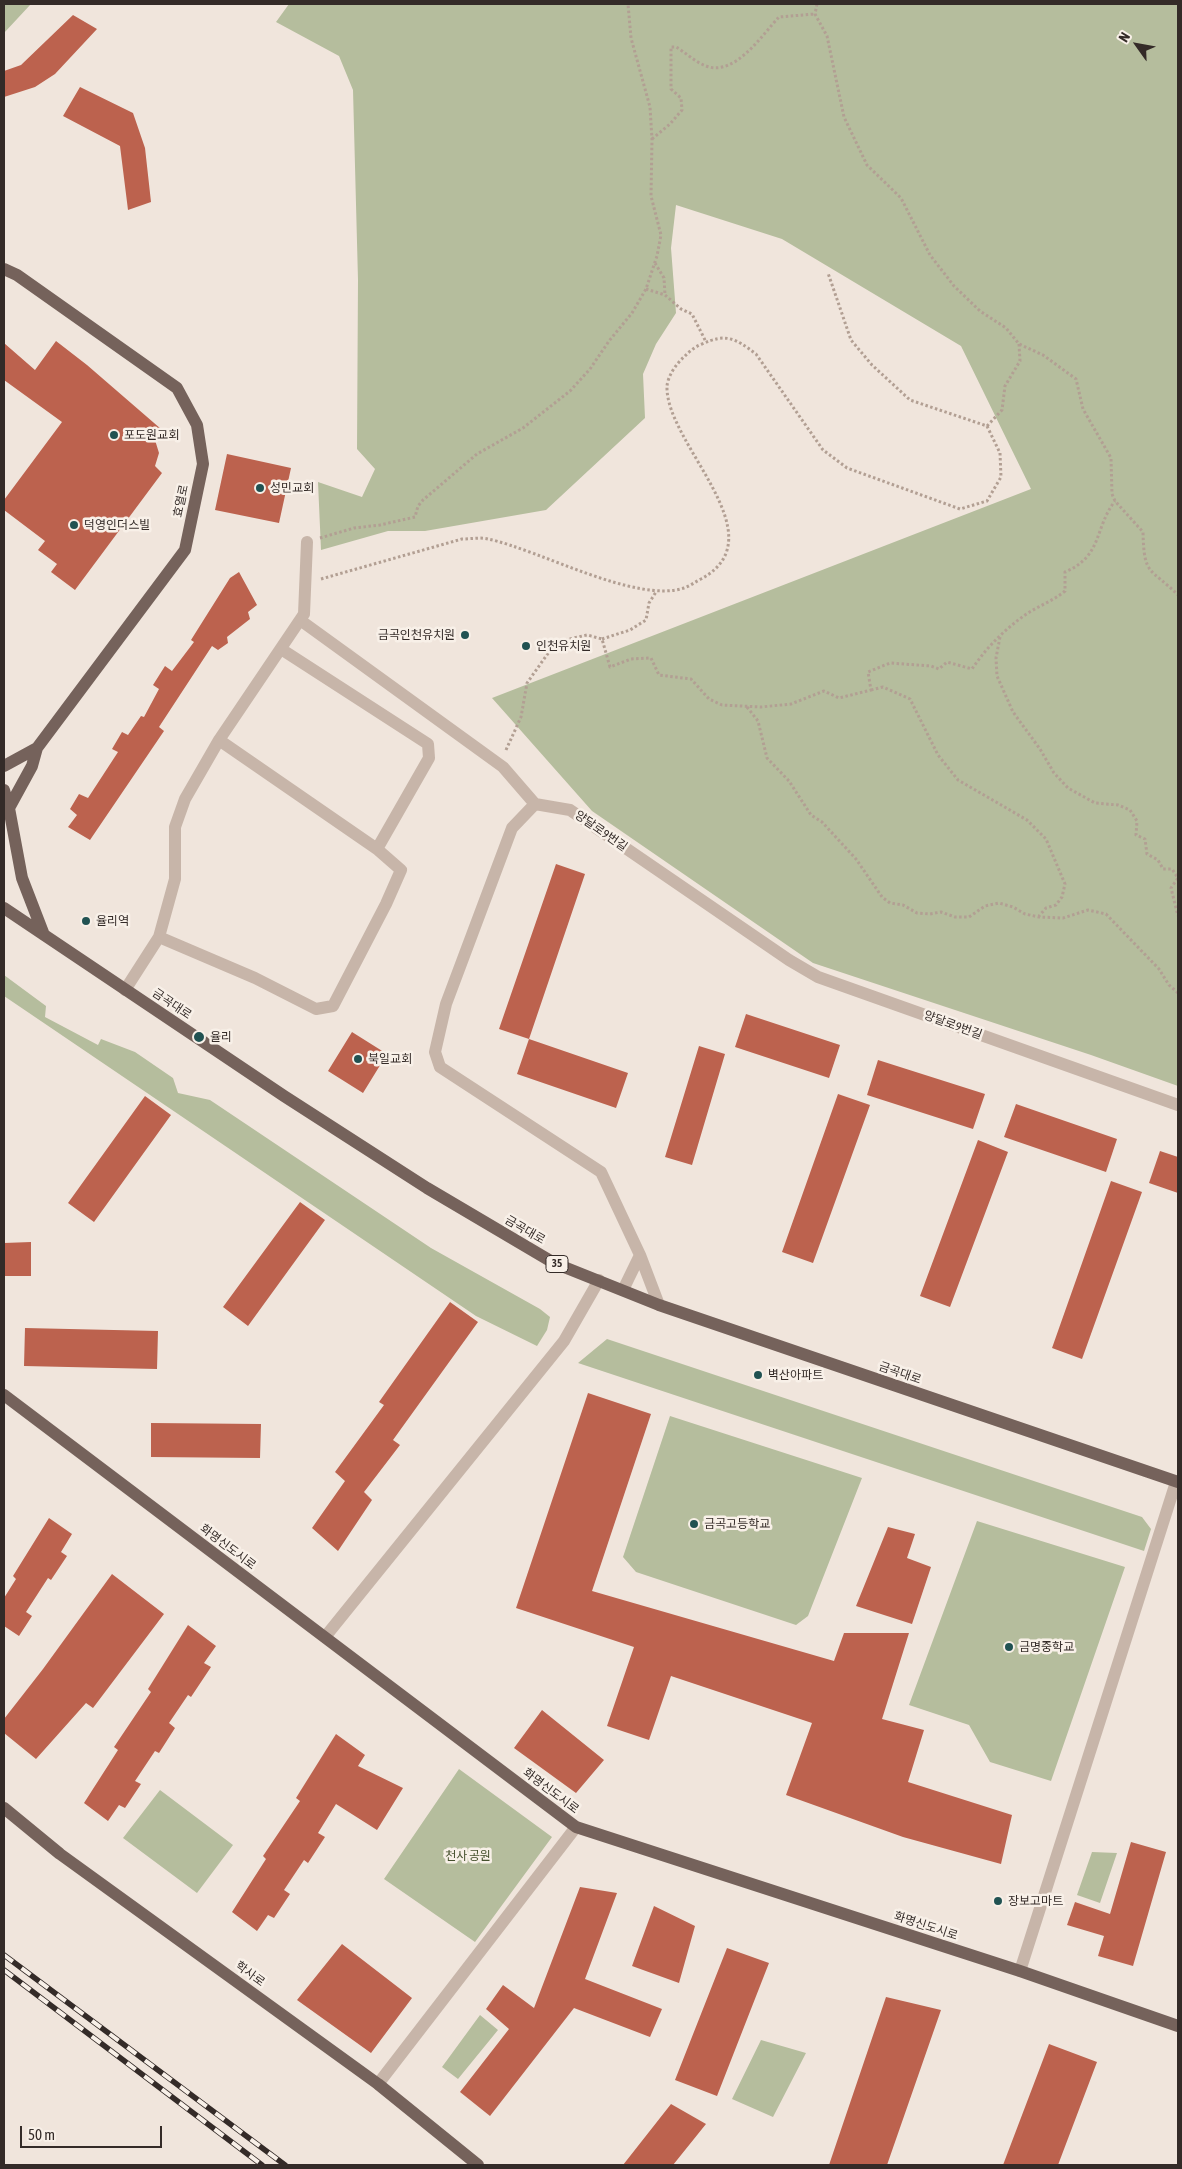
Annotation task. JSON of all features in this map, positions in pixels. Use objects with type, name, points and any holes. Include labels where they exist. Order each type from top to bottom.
[{"type":"main road","name":"효열로","points":[[4,269],[17,275],[177,388],[198,425],[203,464],[186,550],[37,748],[4,766]]},
{"type":"main road","points":[[9,808],[32,766],[37,748]]},
{"type":"main road","points":[[4,790],[22,878],[44,935]]},
{"type":"main road","name":"금곡대로","points":[[4,908],[427,1188],[554,1263],[659,1305],[1177,1482]]},
{"type":"main road","name":"화명신도시로","points":[[4,1395],[576,1827],[1020,1971],[1178,2026]]},
{"type":"main road","name":"학사로","points":[[4,1808],[60,1854],[378,2084],[478,2165]]},
{"type":"street","points":[[126,990],[159,937],[175,879],[174,827],[185,799],[219,740],[304,614],[307,542]]},
{"type":"street","points":[[300,620],[503,767],[535,804],[512,828],[446,1004],[434,1052],[440,1067],[601,1172],[640,1255],[659,1305]]},
{"type":"street","points":[[281,649],[428,744],[429,758],[377,850]]},
{"type":"street","points":[[159,937],[255,978],[316,1009],[333,1006],[386,904],[401,870],[377,850],[219,740]]},
{"type":"street","name":"양달로9번길","points":[[535,804],[570,810],[789,960],[818,977],[1178,1105]]},
{"type":"street","points":[[623,1290],[640,1255]]},
{"type":"street","points":[[325,1637],[564,1341],[599,1280]]},
{"type":"street","points":[[1020,1971],[1177,1482]]},
{"type":"street","points":[[378,2084],[576,1827]]},
{"type":"path","points":[[307,542],[354,528],[380,525],[415,517],[418,506],[423,500],[477,454],[523,428],[570,390],[590,369],[609,341],[632,313],[646,289],[655,263],[661,235],[650,196],[652,139],[650,107],[631,38],[628,4]]},
{"type":"path","points":[[818,4],[815,14],[827,36],[844,117],[867,165],[900,198],[930,255],[954,286],[980,311],[1006,328],[1019,344],[1043,355],[1076,379],[1083,409],[1111,458],[1112,494],[1115,501],[1143,532],[1143,557],[1151,574],[1166,582],[1178,594]]},
{"type":"path","points":[[652,139],[670,124],[682,110],[681,98],[671,89],[671,48],[676,47],[706,66],[722,68],[733,64],[779,17],[815,14]]},
{"type":"path","points":[[655,263],[664,278],[665,295]]},
{"type":"path","points":[[306,584],[462,539],[486,539],[514,546],[600,578],[656,592],[684,588],[714,572],[725,557],[730,544],[728,520],[669,406],[667,384],[676,365],[696,346],[720,336],[741,343],[756,354],[823,450],[847,468],[960,509],[987,501],[1001,477],[1000,453],[987,426],[910,400],[872,365],[851,340],[828,273]]},
{"type":"path","points":[[646,289],[665,295],[681,310],[692,314],[706,342]]},
{"type":"path","points":[[987,426],[1002,410],[1005,386],[1020,360],[1019,344]]},
{"type":"path","points":[[871,690],[868,672],[890,663],[931,666],[939,669],[947,662],[972,669],[982,653],[1000,636],[1026,614],[1055,599],[1065,590],[1065,572],[1080,566],[1098,541],[1106,513],[1115,501]]},
{"type":"path","points":[[503,767],[505,753],[520,717],[527,683],[541,660],[556,642],[587,635],[602,639],[630,630],[646,620],[649,603],[656,592]]},
{"type":"path","points":[[1000,636],[996,658],[997,676],[1013,712],[1040,749],[1054,773],[1068,788],[1095,803],[1118,805],[1130,810],[1137,821],[1136,835],[1145,839],[1146,854],[1158,860],[1163,869],[1172,869],[1178,878],[1171,888],[1178,916]]},
{"type":"path","points":[[602,639],[610,667],[632,660],[651,658],[659,675],[691,679],[709,699],[722,705],[747,707],[791,704],[824,691],[839,698],[883,687],[910,699],[938,755],[958,780],[1027,820],[1046,839],[1065,884],[1062,897],[1056,905],[1046,908],[1039,917]]},
{"type":"path","points":[[747,707],[758,721],[766,758],[789,781],[811,815],[822,822],[856,859],[882,897],[890,903],[903,905],[917,913],[930,914],[941,912],[955,917],[969,917],[985,906],[999,903],[1013,907],[1025,914],[1039,917],[1063,918],[1088,910],[1106,914],[1159,969],[1169,985],[1178,993]]},
{"type":"green space","points":[[4,4],[31,4],[4,33]]},
{"type":"green space","points":[[289,4],[1178,4],[1178,1086],[1091,1055],[813,963],[592,811],[492,698],[1031,489],[961,346],[782,239],[676,205],[671,248],[676,313],[656,344],[643,374],[645,418],[546,510],[425,531],[388,531],[321,550],[318,482],[362,497],[375,469],[357,449],[358,280],[353,90],[339,56],[276,22]]},
{"type":"green space","points":[[4,975],[46,1006],[45,1017],[98,1045],[101,1039],[135,1052],[173,1078],[178,1093],[210,1100],[431,1248],[540,1309],[550,1317],[547,1330],[537,1346],[476,1316],[4,996]]},
{"type":"green space","points":[[607,1339],[1142,1517],[1151,1529],[1144,1551],[578,1363]]},
{"type":"green space","points":[[670,1416],[862,1478],[808,1616],[796,1625],[636,1572],[623,1557]]},
{"type":"green space","points":[[977,1521],[1125,1567],[1051,1781],[990,1762],[969,1725],[909,1705]]},
{"type":"green space","name":"천사 공원","points":[[459,1769],[552,1837],[475,1942],[384,1879]]},
{"type":"green space","points":[[160,1790],[233,1845],[197,1893],[123,1838]]},
{"type":"green space","points":[[1092,1852],[1117,1853],[1100,1903],[1077,1895]]},
{"type":"green space","points":[[480,2015],[498,2030],[458,2079],[442,2067]]},
{"type":"green space","points":[[761,2040],[806,2053],[773,2117],[732,2099]]},
{"type":"building","points":[[73,15],[97,29],[55,74],[35,87],[4,97],[4,71],[21,65]]},
{"type":"building","points":[[80,87],[133,113],[145,148],[151,202],[128,210],[120,146],[63,116]]},
{"type":"building","points":[[56,341],[87,365],[161,429],[155,440],[159,453],[155,466],[162,473],[75,590],[51,572],[57,564],[38,550],[45,541],[4,510],[4,500],[62,422],[4,380],[4,343],[35,370]]},
{"type":"building","points":[[227,454],[291,468],[279,523],[215,510]]},
{"type":"building","points":[[239,572],[257,605],[248,612],[250,619],[227,637],[228,643],[218,650],[212,646],[159,727],[164,731],[90,840],[68,827],[77,815],[70,809],[79,794],[88,798],[118,752],[112,749],[122,732],[128,735],[141,716],[144,717],[159,689],[153,685],[165,666],[172,671],[194,642],[191,640],[230,578]]},
{"type":"building","points":[[556,864],[585,874],[529,1039],[499,1029]]},
{"type":"building","points":[[746,1014],[840,1045],[829,1078],[735,1047]]},
{"type":"building","points":[[352,1032],[387,1054],[363,1093],[328,1071]]},
{"type":"building","points":[[529,1039],[628,1073],[616,1108],[517,1074]]},
{"type":"building","points":[[699,1046],[725,1054],[692,1165],[665,1157]]},
{"type":"building","points":[[878,1060],[985,1094],[973,1129],[867,1095]]},
{"type":"building","points":[[838,1094],[870,1105],[813,1263],[782,1252]]},
{"type":"building","points":[[145,1096],[171,1115],[94,1222],[68,1203]]},
{"type":"building","points":[[1016,1104],[1117,1139],[1106,1172],[1004,1137]]},
{"type":"building","points":[[978,1140],[1008,1152],[950,1307],[920,1296]]},
{"type":"building","points":[[1160,1151],[1178,1157],[1178,1193],[1149,1183]]},
{"type":"building","points":[[1111,1181],[1142,1192],[1082,1359],[1052,1348]]},
{"type":"building","points":[[300,1202],[325,1220],[248,1326],[223,1307]]},
{"type":"building","points":[[31,1242],[31,1276],[4,1276],[4,1243]]},
{"type":"building","points":[[450,1302],[478,1322],[393,1440],[400,1445],[364,1492],[372,1500],[338,1551],[312,1528],[345,1481],[335,1472],[384,1405],[379,1402]]},
{"type":"building","points":[[25,1328],[158,1331],[157,1369],[24,1366]]},
{"type":"building","points":[[588,1393],[651,1414],[592,1591],[834,1661],[844,1633],[909,1633],[882,1719],[924,1730],[908,1782],[1012,1815],[1001,1864],[903,1837],[786,1795],[812,1723],[671,1676],[649,1740],[607,1726],[634,1647],[516,1608]]},
{"type":"building","points":[[151,1423],[261,1424],[260,1458],[151,1457]]},
{"type":"building","points":[[49,1518],[72,1534],[61,1552],[67,1556],[51,1580],[48,1578],[26,1612],[32,1616],[19,1636],[4,1626],[4,1598],[16,1579],[13,1576]]},
{"type":"building","points":[[888,1527],[915,1534],[907,1558],[931,1567],[912,1624],[856,1606]]},
{"type":"building","points":[[112,1574],[164,1614],[93,1708],[86,1703],[36,1759],[4,1733],[4,1719]]},
{"type":"building","points":[[188,1625],[216,1646],[204,1663],[211,1667],[191,1697],[188,1695],[169,1723],[175,1728],[159,1753],[155,1751],[135,1781],[141,1784],[125,1808],[119,1805],[108,1821],[84,1803],[118,1750],[114,1747],[151,1692],[148,1689]]},
{"type":"building","points":[[542,1710],[604,1760],[576,1793],[514,1748]]},
{"type":"building","points":[[336,1734],[365,1755],[358,1766],[403,1788],[377,1830],[336,1804],[318,1833],[325,1837],[308,1863],[304,1860],[284,1890],[290,1894],[274,1918],[268,1915],[257,1931],[232,1912],[266,1859],[263,1856],[300,1801],[296,1798]]},
{"type":"building","points":[[1131,1842],[1166,1852],[1133,1966],[1098,1956],[1104,1936],[1067,1925],[1075,1902],[1110,1914]]},
{"type":"building","points":[[580,1887],[617,1893],[585,1979],[662,2009],[650,2037],[574,2008],[490,2116],[460,2092],[509,2029],[486,2009],[503,1985],[534,2008]]},
{"type":"building","points":[[654,1906],[695,1926],[679,1983],[632,1966]]},
{"type":"building","points":[[342,1944],[412,1998],[371,2053],[297,2000]]},
{"type":"building","points":[[727,1948],[769,1963],[717,2096],[675,2080]]},
{"type":"building","points":[[886,1997],[941,2010],[887,2165],[829,2165]]},
{"type":"building","points":[[1049,2044],[1097,2062],[1058,2165],[1003,2165]]},
{"type":"building","points":[[671,2104],[706,2124],[673,2165],[623,2165]]},
{"type":"railway","points":[[4,1955],[285,2165]]},
{"type":"railway","points":[[4,1970],[262,2165]]},
{"type":"place","name":"포도원교회","points":[[114,435]]},
{"type":"place","name":"성민교회","points":[[260,488]]},
{"type":"place","name":"덕영인더스빌","points":[[74,525]]},
{"type":"place","name":"금곡인천유치원","points":[[465,635]]},
{"type":"place","name":"인천유치원","points":[[526,646]]},
{"type":"place","name":"율리역","points":[[86,921]]},
{"type":"place","name":"율리","points":[[199,1037]]},
{"type":"place","name":"북일교회","points":[[358,1059]]},
{"type":"place","name":"벽산아파트","points":[[758,1375]]},
{"type":"place","name":"금곡고등학교","points":[[694,1524]]},
{"type":"place","name":"금명중학교","points":[[1009,1647]]},
{"type":"place","name":"장보고마트","points":[[998,1901]]}]
